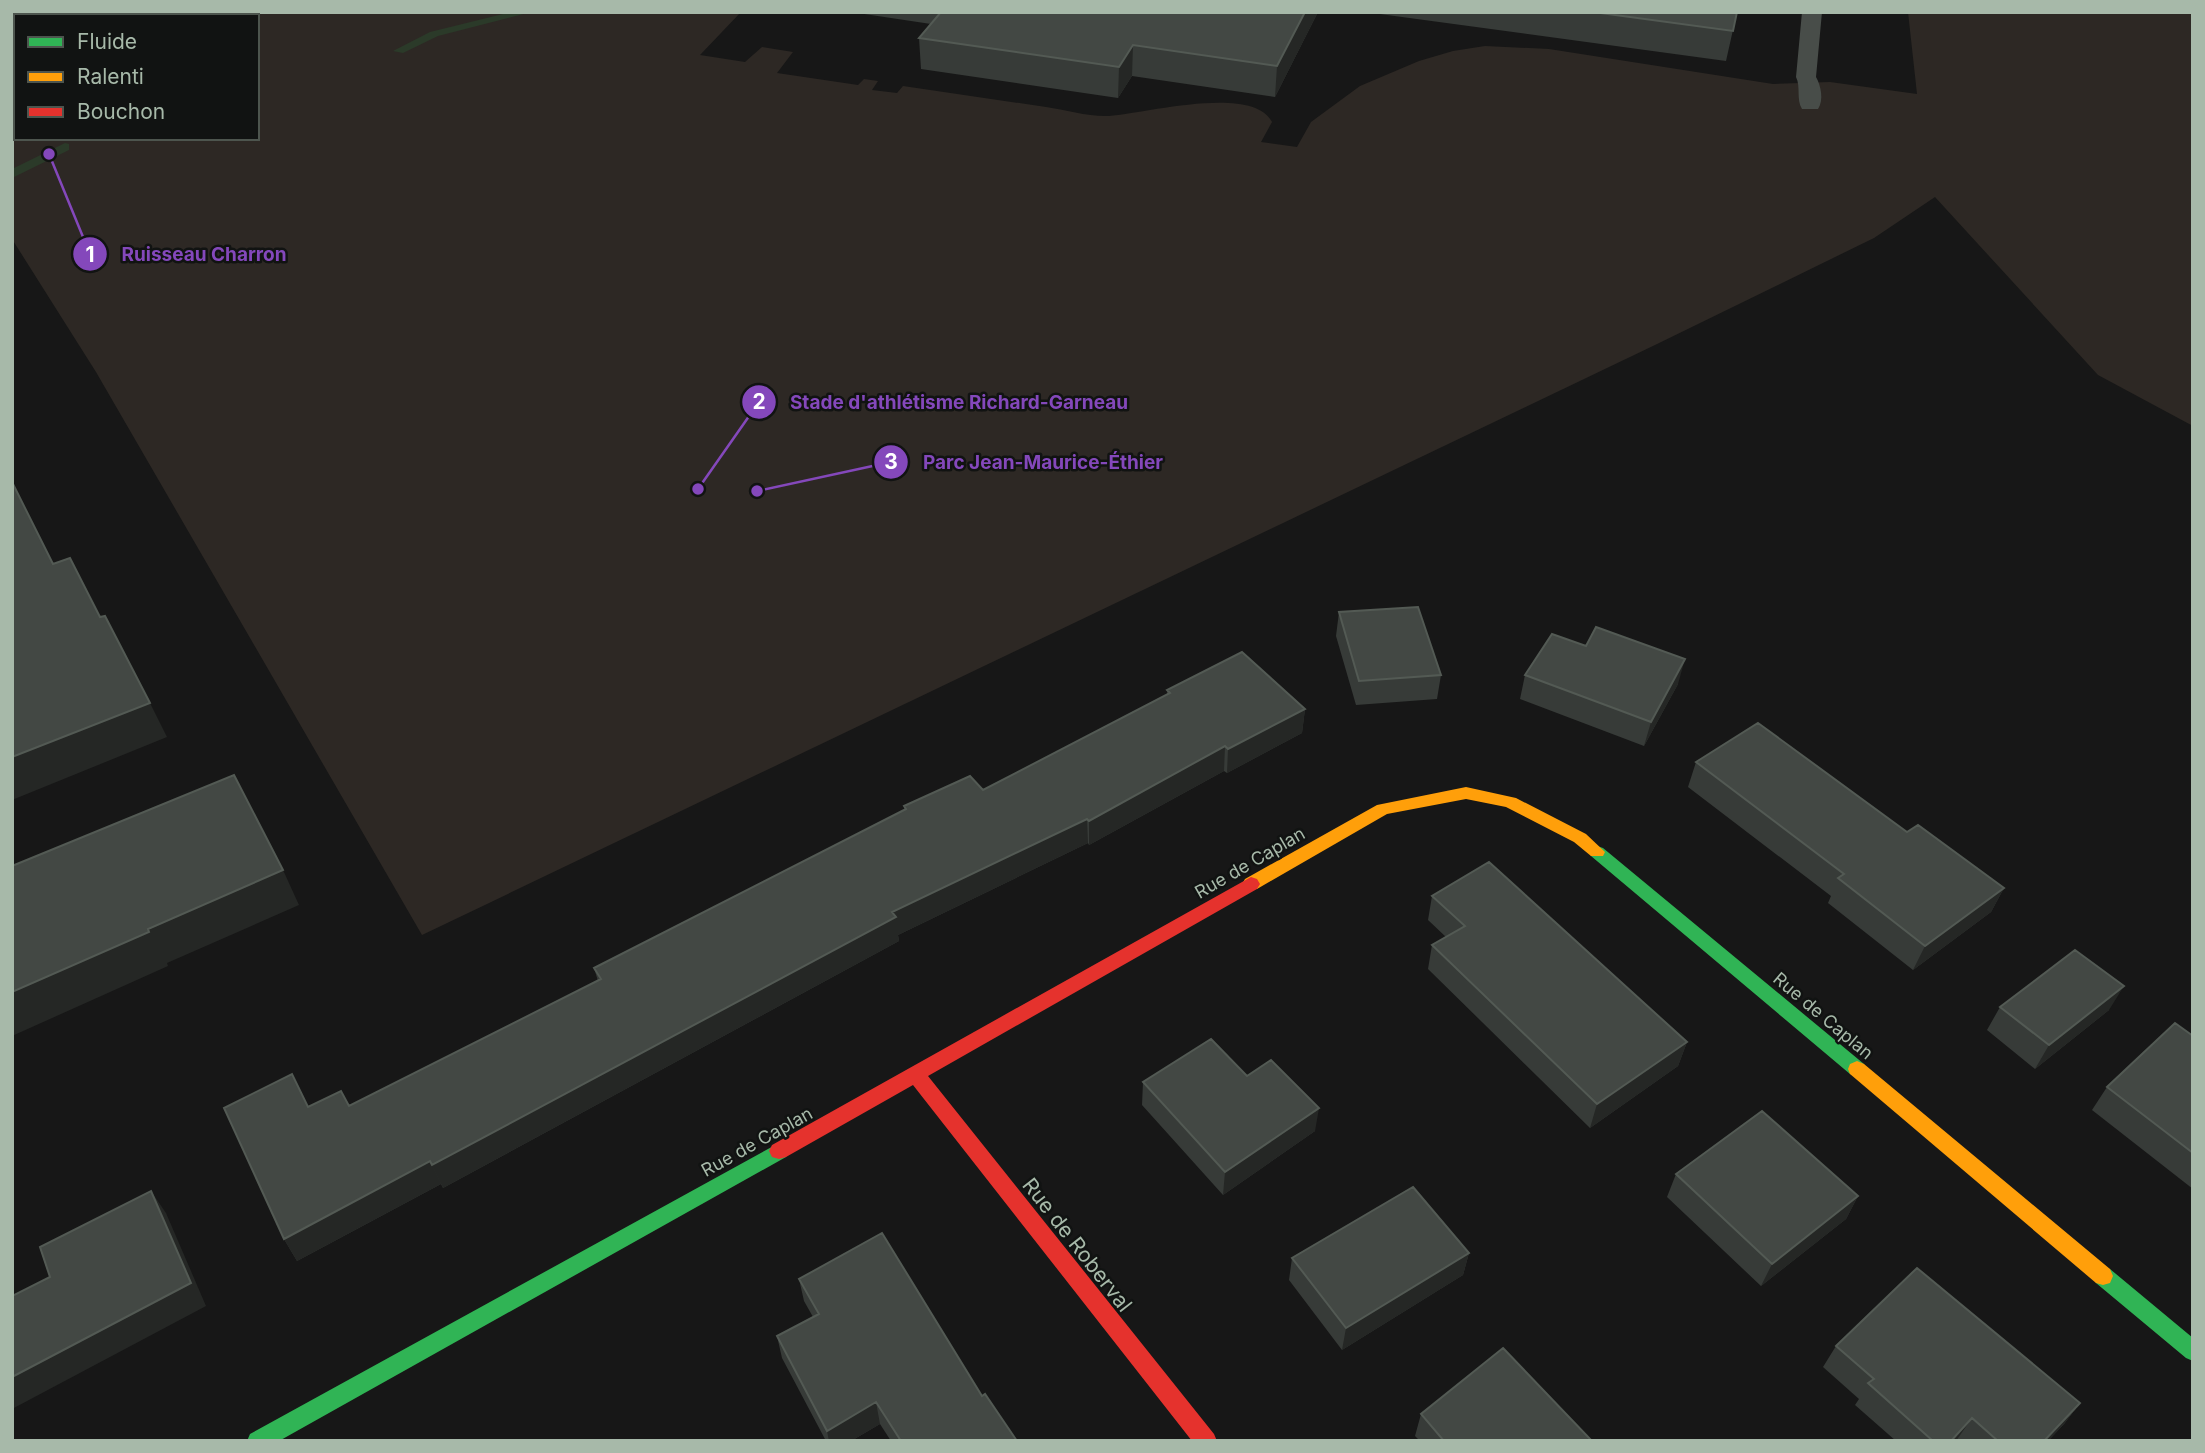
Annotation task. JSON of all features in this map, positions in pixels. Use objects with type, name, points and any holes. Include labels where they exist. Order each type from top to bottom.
[{"type":"street","name":"Rue de Caplan","points":[[258,1441],[916,1075],[1383,809],[1466,793],[1510,802],[1580,838],[2193,1351]]},
{"type":"street","name":"Rue de Roberval","points":[[916,1075],[1206,1441]]},
{"type":"lane","points":[[1810,104],[1810,84],[1806,78],[1812,12]]},
{"type":"shaded area","points":[[12,12],[741,12],[700,55],[745,62],[762,47],[793,52],[777,73],[858,85],[864,79],[878,81],[872,90],[897,93],[903,86],[1094,115],[1109,116],[1196,104],[1243,105],[1261,111],[1272,122],[1261,142],[1297,147],[1311,122],[1360,86],[1419,61],[1453,51],[1485,46],[1549,49],[1773,84],[1830,82],[1917,94],[1908,12],[2193,12],[2193,426],[2098,375],[1935,197],[1874,238],[1655,345],[422,935],[96,372],[12,239]]},
{"type":"building","points":[[941,12],[1305,12],[1277,66],[1133,45],[1119,67],[919,38]]},
{"type":"building","points":[[1593,12],[1737,12],[1733,31]]},
{"type":"building","points":[[12,482],[53,564],[70,558],[100,617],[105,616],[150,703],[12,757]]},
{"type":"building","points":[[1418,607],[1441,675],[1359,681],[1339,612]]},
{"type":"building","points":[[1596,627],[1685,659],[1651,722],[1525,675],[1552,634],[1586,646]]},
{"type":"building","points":[[1242,652],[1305,709],[1228,749],[1225,746],[1089,821],[1087,819],[892,912],[896,917],[432,1165],[430,1161],[284,1239],[224,1108],[292,1074],[308,1107],[341,1091],[349,1106],[601,979],[594,968],[906,809],[904,806],[970,776],[983,790],[1170,693],[1167,690]]},
{"type":"building","points":[[1758,723],[1907,832],[1918,825],[2004,888],[1925,946],[1838,878],[1844,874],[1696,762]]},
{"type":"building","points":[[234,775],[283,870],[12,992],[12,866]]},
{"type":"building","points":[[1489,862],[1687,1042],[1597,1104],[1432,945],[1465,926],[1432,896]]},
{"type":"building","points":[[2075,950],[2124,986],[2049,1045],[2000,1007]]},
{"type":"building","points":[[2175,1023],[2193,1036],[2193,1153],[2107,1087]]},
{"type":"building","points":[[1211,1039],[1247,1076],[1271,1060],[1319,1108],[1225,1172],[1143,1082]]},
{"type":"building","points":[[1762,1111],[1858,1196],[1772,1264],[1676,1174]]},
{"type":"building","points":[[1413,1187],[1469,1253],[1346,1328],[1292,1258]]},
{"type":"building","points":[[151,1191],[191,1283],[12,1377],[12,1296],[50,1277],[40,1247]]},
{"type":"building","points":[[882,1233],[982,1396],[985,1394],[1017,1441],[901,1441],[876,1402],[827,1431],[777,1336],[819,1314],[799,1279]]},
{"type":"building","points":[[1917,1268],[2080,1403],[2044,1441],[1998,1441],[1972,1418],[1951,1441],[1933,1441],[1868,1383],[1874,1379],[1836,1346]]},
{"type":"building","points":[[1503,1348],[1592,1441],[1444,1441],[1421,1414]]},
{"type":"waterway","points":[[399,51],[434,34],[526,12]]},
{"type":"waterway","points":[[12,174],[65,147]]},
{"type":"traffic: fast","points":[[1597,852],[1857,1069]]},
{"type":"traffic: fast","points":[[258,1441],[779,1151]]},
{"type":"traffic: fast","points":[[2103,1276],[2193,1351]]},
{"type":"traffic: slow","points":[[1251,884],[1383,809],[1466,793],[1510,802],[1580,838],[1597,852]]},
{"type":"traffic: slow","points":[[1857,1069],[2103,1276]]},
{"type":"traffic: jam","points":[[779,1151],[1251,884]]},
{"type":"traffic: jam","points":[[916,1075],[1206,1441]]},
{"type":"place","name":"Ruisseau Charron","points":[[49,154]]},
{"type":"place","name":"Stade d'athlétisme Richard-Garneau","points":[[698,489]]},
{"type":"place","name":"Parc Jean-Maurice-Éthier","points":[[757,491]]}]
